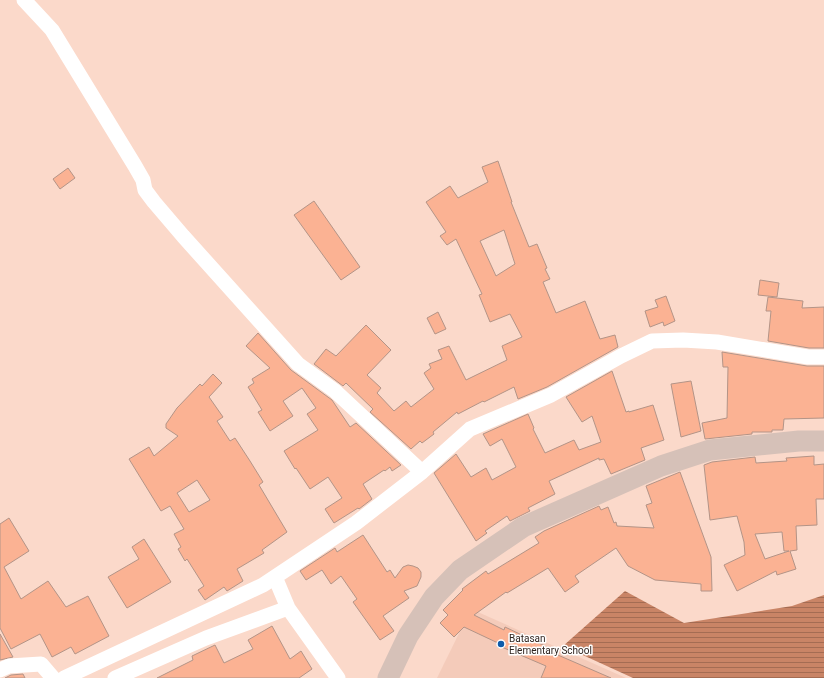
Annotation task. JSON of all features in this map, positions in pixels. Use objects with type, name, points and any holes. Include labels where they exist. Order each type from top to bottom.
[{"type":"street","points":[[24,0],[52,30],[136,166],[145,190],[183,236],[298,364],[335,391],[422,472]]},
{"type":"street","points":[[64,678],[263,585],[356,523],[422,472],[470,429],[551,395],[652,341],[683,340],[717,342],[808,357],[824,357]]},
{"type":"street","points":[[388,678],[408,636],[434,597],[460,570],[522,527],[661,466],[710,450],[799,441],[824,441]]},
{"type":"street","points":[[275,577],[288,608],[338,678]]},
{"type":"street","points":[[115,678],[206,638],[288,608]]},
{"type":"street","points":[[0,670],[9,666],[41,664],[53,678]]},
{"type":"shaded area","points":[[625,591],[684,623],[792,606],[824,595],[824,678],[633,678],[563,646]]},
{"type":"shaded area","name":"Batasan Elementary School","points":[[471,609],[626,678],[437,678]]},
{"type":"building","points":[[498,161],[511,202],[529,247],[537,244],[547,268],[545,269],[550,279],[543,282],[556,313],[585,301],[600,339],[615,335],[618,347],[547,387],[518,399],[514,387],[458,414],[457,412],[433,432],[434,434],[422,443],[420,441],[411,449],[370,412],[373,409],[346,383],[343,386],[314,364],[326,349],[336,356],[366,325],[391,350],[367,375],[381,388],[377,393],[394,411],[406,401],[411,407],[434,389],[424,373],[431,368],[429,364],[442,359],[438,350],[449,346],[466,380],[507,360],[502,346],[522,337],[510,314],[490,322],[479,295],[482,294],[456,239],[447,245],[440,236],[446,232],[426,202],[450,186],[458,198],[488,182],[482,167]],"holes":[[[504,230],[515,264],[496,276],[480,241]]]},
{"type":"building","points":[[68,168],[75,178],[60,189],[53,179]]},
{"type":"building","points":[[314,201],[360,267],[341,280],[294,215]]},
{"type":"building","points":[[760,280],[779,283],[777,297],[758,295]]},
{"type":"building","points":[[666,296],[675,321],[664,326],[663,322],[650,327],[645,311],[658,307],[655,300]]},
{"type":"building","points":[[768,297],[803,301],[802,308],[824,307],[824,348],[809,348],[768,341],[771,311],[766,311]]},
{"type":"building","points":[[438,312],[446,329],[435,334],[427,318]]},
{"type":"building","points":[[258,333],[291,370],[332,400],[350,427],[356,423],[401,465],[392,471],[390,467],[385,471],[384,470],[363,484],[372,499],[359,509],[358,508],[334,523],[325,509],[342,498],[328,477],[310,489],[284,451],[318,430],[307,414],[316,408],[302,388],[283,401],[293,416],[270,431],[258,412],[262,410],[248,387],[254,383],[252,379],[270,368],[246,346]]},
{"type":"building","points":[[722,352],[807,366],[824,366],[824,418],[784,419],[783,430],[772,430],[772,432],[752,432],[752,434],[705,439],[702,423],[727,418],[728,367],[723,367]]},
{"type":"building","points":[[612,371],[626,412],[653,405],[664,440],[641,448],[645,460],[611,474],[604,459],[599,460],[599,458],[549,481],[555,494],[528,508],[530,511],[510,521],[507,516],[485,531],[487,533],[476,541],[434,473],[456,454],[471,477],[486,468],[492,480],[516,467],[502,439],[490,446],[483,434],[528,414],[534,428],[533,429],[545,453],[574,440],[579,450],[601,442],[592,416],[582,422],[566,397]]},
{"type":"building","points":[[213,374],[222,383],[209,397],[223,417],[217,421],[230,441],[235,438],[250,461],[263,482],[259,485],[287,532],[262,550],[264,553],[237,569],[243,581],[227,591],[224,587],[205,600],[198,590],[204,586],[187,559],[185,561],[178,549],[181,547],[174,534],[184,529],[170,506],[161,511],[129,459],[149,447],[154,456],[178,436],[166,428],[166,424],[177,408],[200,384],[202,386]],"holes":[[[197,480],[210,500],[189,512],[177,493]]]},
{"type":"building","points":[[691,381],[701,431],[681,437],[671,384]]},
{"type":"building","points":[[814,456],[814,465],[824,464],[824,499],[816,499],[817,525],[796,526],[797,550],[790,551],[796,569],[777,575],[776,571],[737,591],[724,565],[745,555],[744,542],[737,516],[710,520],[704,465],[712,462],[755,457],[756,463],[787,461],[786,458]],"holes":[[[782,532],[784,551],[789,551],[765,559],[755,534]]]},
{"type":"building","points":[[680,472],[711,557],[712,591],[701,591],[701,584],[655,580],[628,566],[616,548],[575,576],[579,582],[565,592],[548,568],[507,593],[506,592],[474,615],[504,630],[505,627],[545,646],[544,649],[611,678],[541,678],[546,666],[497,645],[498,643],[464,627],[454,637],[440,623],[448,615],[443,610],[463,590],[462,589],[486,571],[488,574],[539,543],[535,537],[544,531],[599,506],[601,510],[608,507],[614,523],[616,522],[617,526],[654,528],[646,505],[652,503],[646,486]]},
{"type":"building","points":[[9,518],[29,551],[4,567],[21,599],[48,581],[66,607],[88,596],[109,636],[75,654],[71,647],[52,657],[40,634],[11,649],[0,628],[0,524]]},
{"type":"building","points":[[363,535],[387,572],[390,570],[395,578],[403,567],[408,565],[418,568],[421,572],[421,577],[417,586],[404,591],[409,598],[383,616],[394,631],[380,640],[353,602],[357,599],[341,576],[331,584],[322,570],[306,580],[300,571],[335,548],[337,552]]},
{"type":"building","points":[[144,539],[171,582],[127,608],[108,577],[139,559],[132,547]]},
{"type":"building","points":[[272,626],[290,659],[301,651],[312,669],[299,678],[157,678],[193,660],[192,656],[215,645],[224,663],[253,649],[248,640]]},
{"type":"building","points":[[0,634],[13,657],[0,660]]},
{"type":"building","points":[[23,674],[25,678],[5,678],[11,675]]},
{"type":"place","name":"Batasan Elementary School","points":[[501,644]]}]
